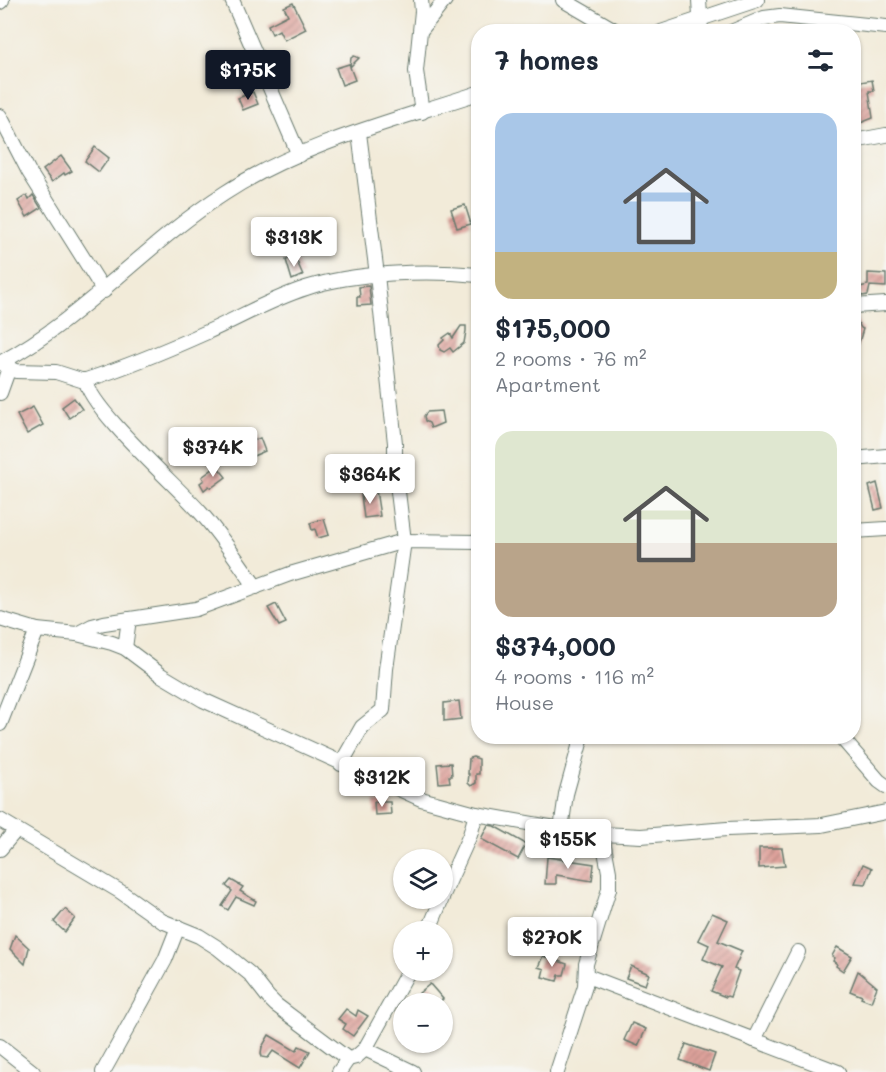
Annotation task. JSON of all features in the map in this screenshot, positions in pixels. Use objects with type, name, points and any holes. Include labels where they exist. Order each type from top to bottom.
[{"type":"street","points":[[232,0],[299,155]]},
{"type":"street","points":[[421,0],[421,30],[416,79],[422,112]]},
{"type":"street","points":[[421,30],[440,0]]},
{"type":"street","points":[[563,0],[604,24]]},
{"type":"street","points":[[699,0],[700,24]]},
{"type":"street","points":[[702,24],[757,0]]},
{"type":"street","points":[[750,24],[764,18],[780,16],[857,24]]},
{"type":"street","points":[[861,24],[886,27]]},
{"type":"street","points":[[2,364],[40,340],[104,291],[179,227],[222,194],[248,178],[299,155],[471,95]]},
{"type":"street","points":[[0,116],[29,172],[104,291]]},
{"type":"street","points":[[341,764],[362,727],[383,710],[386,669],[404,541],[377,275],[359,133]]},
{"type":"street","points":[[861,140],[886,135]]},
{"type":"street","points":[[2,364],[23,372],[57,372],[81,381],[205,333],[305,288],[349,277],[440,273],[471,275]]},
{"type":"street","points":[[861,306],[886,304]]},
{"type":"street","points":[[0,393],[2,364]]},
{"type":"street","points":[[86,380],[88,390],[94,399],[135,446],[201,513],[256,586]]},
{"type":"street","points":[[861,458],[886,456]]},
{"type":"street","points":[[861,531],[886,529]]},
{"type":"street","points":[[78,634],[92,626],[196,609],[290,574],[404,541],[471,542]]},
{"type":"street","points":[[0,619],[37,630],[78,634],[125,648],[183,690],[421,799],[476,814],[602,835],[640,837],[727,829],[822,825],[886,812]]},
{"type":"street","points":[[125,648],[129,620]]},
{"type":"street","points":[[0,724],[37,630]]},
{"type":"street","points":[[561,829],[566,794],[580,744]]},
{"type":"street","points":[[847,744],[886,786]]},
{"type":"street","points":[[453,873],[470,835],[476,814]]},
{"type":"street","points":[[0,820],[122,892],[162,921],[198,936],[233,958],[257,981],[276,1005],[348,1059]]},
{"type":"street","points":[[0,849],[16,830]]},
{"type":"street","points":[[557,1072],[586,976],[589,950],[609,889],[609,872],[602,835]]},
{"type":"street","points":[[103,1072],[165,960],[178,927]]},
{"type":"street","points":[[754,1040],[798,952]]},
{"type":"street","points":[[586,976],[838,1072]]},
{"type":"street","points":[[339,1072],[348,1059],[356,1057],[365,1049],[403,981]]},
{"type":"street","points":[[0,1046],[33,1072]]},
{"type":"street","points":[[365,1049],[413,1072]]},
{"type":"building","points":[[293,3],[306,29],[284,40],[279,30],[272,34],[268,25],[288,15],[284,7]]},
{"type":"building","points":[[354,56],[359,58],[350,67],[355,80],[342,85],[336,68],[349,64],[350,66],[351,58]]},
{"type":"building","points":[[872,80],[874,91],[869,91],[873,118],[861,123],[861,82]]},
{"type":"building","points":[[253,92],[258,104],[243,110],[238,98]]},
{"type":"building","points":[[95,147],[109,158],[99,172],[85,161]]},
{"type":"building","points":[[61,156],[72,171],[65,175],[64,173],[52,182],[43,170]]},
{"type":"building","points":[[27,195],[29,199],[33,195],[41,208],[27,217],[18,201]]},
{"type":"building","points":[[465,205],[471,224],[457,228],[451,209]]},
{"type":"building","points":[[295,257],[303,275],[292,280],[286,260]]},
{"type":"building","points":[[868,273],[886,274],[886,287],[870,286],[868,295],[862,296],[861,287],[868,285]]},
{"type":"building","points":[[369,286],[371,305],[357,306],[357,297],[360,297],[359,287]]},
{"type":"building","points":[[461,326],[466,326],[464,343],[453,352],[450,348],[444,352],[440,350],[439,345],[444,340],[443,338],[450,333],[453,338]]},
{"type":"building","points":[[74,398],[82,409],[69,418],[62,407]]},
{"type":"building","points":[[33,407],[43,425],[27,434],[17,415]]},
{"type":"building","points":[[441,411],[443,423],[431,428],[424,416],[427,412]]},
{"type":"building","points":[[260,438],[265,451],[251,457],[246,444]]},
{"type":"building","points":[[217,466],[226,477],[211,488],[209,486],[204,490],[200,483],[204,480],[202,477]]},
{"type":"building","points":[[877,483],[883,508],[875,510],[869,486]]},
{"type":"building","points":[[376,490],[380,516],[364,518],[361,495]]},
{"type":"building","points":[[324,519],[329,535],[318,538],[310,523]]},
{"type":"building","points":[[276,604],[286,623],[279,626],[268,608]]},
{"type":"building","points":[[459,701],[461,719],[444,721],[444,703]]},
{"type":"building","points":[[469,758],[479,759],[479,774],[476,774],[476,783],[471,786],[468,783]]},
{"type":"building","points":[[451,763],[450,782],[439,783],[437,764]]},
{"type":"building","points":[[374,802],[390,802],[391,814],[375,815]]},
{"type":"building","points":[[488,825],[526,844],[518,859],[481,839]]},
{"type":"building","points":[[759,848],[782,848],[785,866],[759,868]]},
{"type":"building","points":[[547,857],[594,864],[592,881],[556,875],[556,884],[545,884]]},
{"type":"building","points":[[863,864],[872,868],[866,884],[855,883]]},
{"type":"building","points":[[231,880],[243,887],[240,891],[256,901],[254,905],[236,897],[228,910],[222,906],[232,891],[226,886]]},
{"type":"building","points":[[65,909],[75,918],[65,932],[54,922]]},
{"type":"building","points":[[712,913],[728,920],[718,941],[742,951],[734,969],[739,971],[730,997],[711,991],[722,967],[703,959],[709,945],[698,940]]},
{"type":"building","points":[[15,935],[29,948],[25,964],[10,949]]},
{"type":"building","points":[[837,947],[852,956],[843,971],[833,961],[835,958],[832,956]]},
{"type":"building","points":[[543,956],[567,964],[564,975],[559,975],[557,981],[542,977],[544,969],[538,967]]},
{"type":"building","points":[[631,966],[649,974],[645,985],[626,978]]},
{"type":"building","points":[[858,971],[877,987],[871,1002],[850,991]]},
{"type":"building","points":[[430,984],[438,993],[419,993]]},
{"type":"building","points":[[346,1009],[356,1016],[358,1010],[368,1016],[353,1036],[343,1029],[346,1024],[338,1019]]},
{"type":"building","points":[[632,1023],[646,1029],[638,1046],[624,1040]]},
{"type":"building","points":[[269,1035],[296,1051],[299,1046],[310,1051],[300,1068],[273,1051],[268,1058],[262,1057],[262,1047]]},
{"type":"building","points":[[686,1044],[715,1054],[709,1071],[680,1060]]}]
